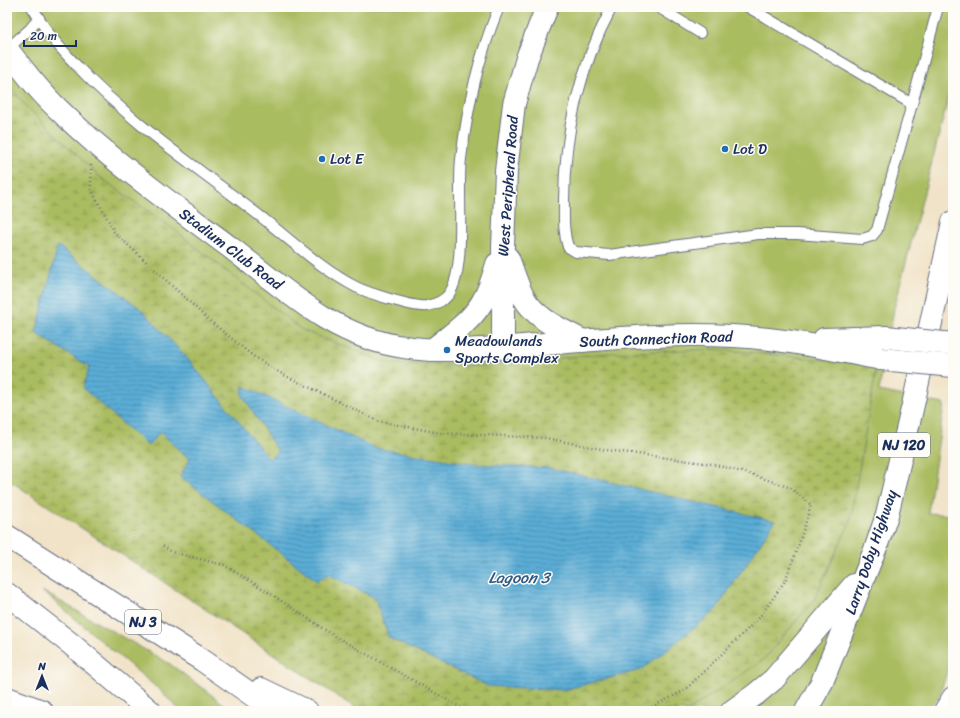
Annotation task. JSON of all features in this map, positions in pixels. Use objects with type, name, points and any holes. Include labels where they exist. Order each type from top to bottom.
[{"type":"main road","name":"West Peripheral Road","points":[[503,347],[506,171],[514,104],[527,58],[547,7]]},
{"type":"main road","name":"Stadium Club Road","points":[[7,49],[46,96],[91,140],[177,209],[318,315],[342,328],[378,342],[404,347],[432,350],[503,347]]},
{"type":"main road","name":"Larry Doby Highway","points":[[806,711],[822,682],[887,515],[953,222]]},
{"type":"main road","points":[[504,246],[523,297],[528,306],[547,322],[583,341]]},
{"type":"main road","points":[[432,350],[468,320],[481,304],[487,294],[504,246]]},
{"type":"main road","name":"South Connection Road","points":[[503,347],[687,335],[734,336],[784,341],[881,359],[953,366]]},
{"type":"main road","name":"South Connection Road","points":[[784,341],[886,337],[953,344]]},
{"type":"main road","name":"NJ 3","points":[[7,536],[202,660],[275,711]]},
{"type":"main road","points":[[732,711],[774,679],[866,572]]},
{"type":"main road","points":[[7,594],[71,644],[150,711]]},
{"type":"main road","points":[[202,660],[307,711]]},
{"type":"main road","points":[[7,698],[42,711]]},
{"type":"main road","points":[[945,711],[953,698]]},
{"type":"lane","points":[[32,7],[50,36],[111,99],[180,155],[257,213],[318,263],[357,287],[395,300],[426,306],[441,301],[449,294],[456,277],[459,255],[461,162],[467,115],[476,72],[486,38],[499,7]]},
{"type":"lane","points":[[612,7],[600,30],[593,48],[574,111],[564,173],[564,235],[568,247],[576,252],[609,255],[758,234],[797,234],[862,239],[872,236],[877,230],[938,7]]},
{"type":"lane","points":[[658,7],[700,33]]},
{"type":"lane","points":[[748,7],[912,104]]},
{"type":"lane","points":[[7,49],[30,29],[39,18]]},
{"type":"path","points":[[91,140],[91,189],[113,228],[113,231],[210,321],[253,356],[282,374],[378,421],[440,433],[545,438],[607,450],[712,464],[753,475],[790,488],[811,505],[785,582],[759,618],[685,690],[650,708],[620,711]]},
{"type":"path","points":[[163,546],[172,552],[224,565],[333,635],[467,711]]},
{"type":"green space","name":"Meadowlands Sports Complex","points":[[7,7],[953,7],[953,80],[894,309],[879,391],[944,404],[928,513],[953,515],[953,653],[939,697],[924,711],[824,711],[824,709],[811,711],[394,711],[7,474]]},
{"type":"green space","points":[[7,82],[23,103],[101,178],[172,228],[302,330],[390,364],[484,366],[608,353],[716,349],[877,365],[850,522],[814,600],[763,660],[688,711],[360,711],[7,479]]},
{"type":"green space","points":[[42,591],[170,664],[233,711],[181,711],[156,687]]},
{"type":"water","name":"Lagoon 3","points":[[58,246],[142,310],[187,358],[269,459],[278,452],[242,394],[243,386],[375,448],[472,464],[550,468],[775,521],[715,611],[641,670],[563,690],[488,686],[389,638],[375,598],[328,574],[317,581],[180,476],[190,459],[160,432],[148,446],[83,388],[89,367],[36,333]]},
{"type":"place","name":"Lot D","points":[[725,149]]},
{"type":"place","name":"Lot E","points":[[322,159]]},
{"type":"place","name":"Meadowlands Sports Complex","points":[[447,350]]}]
